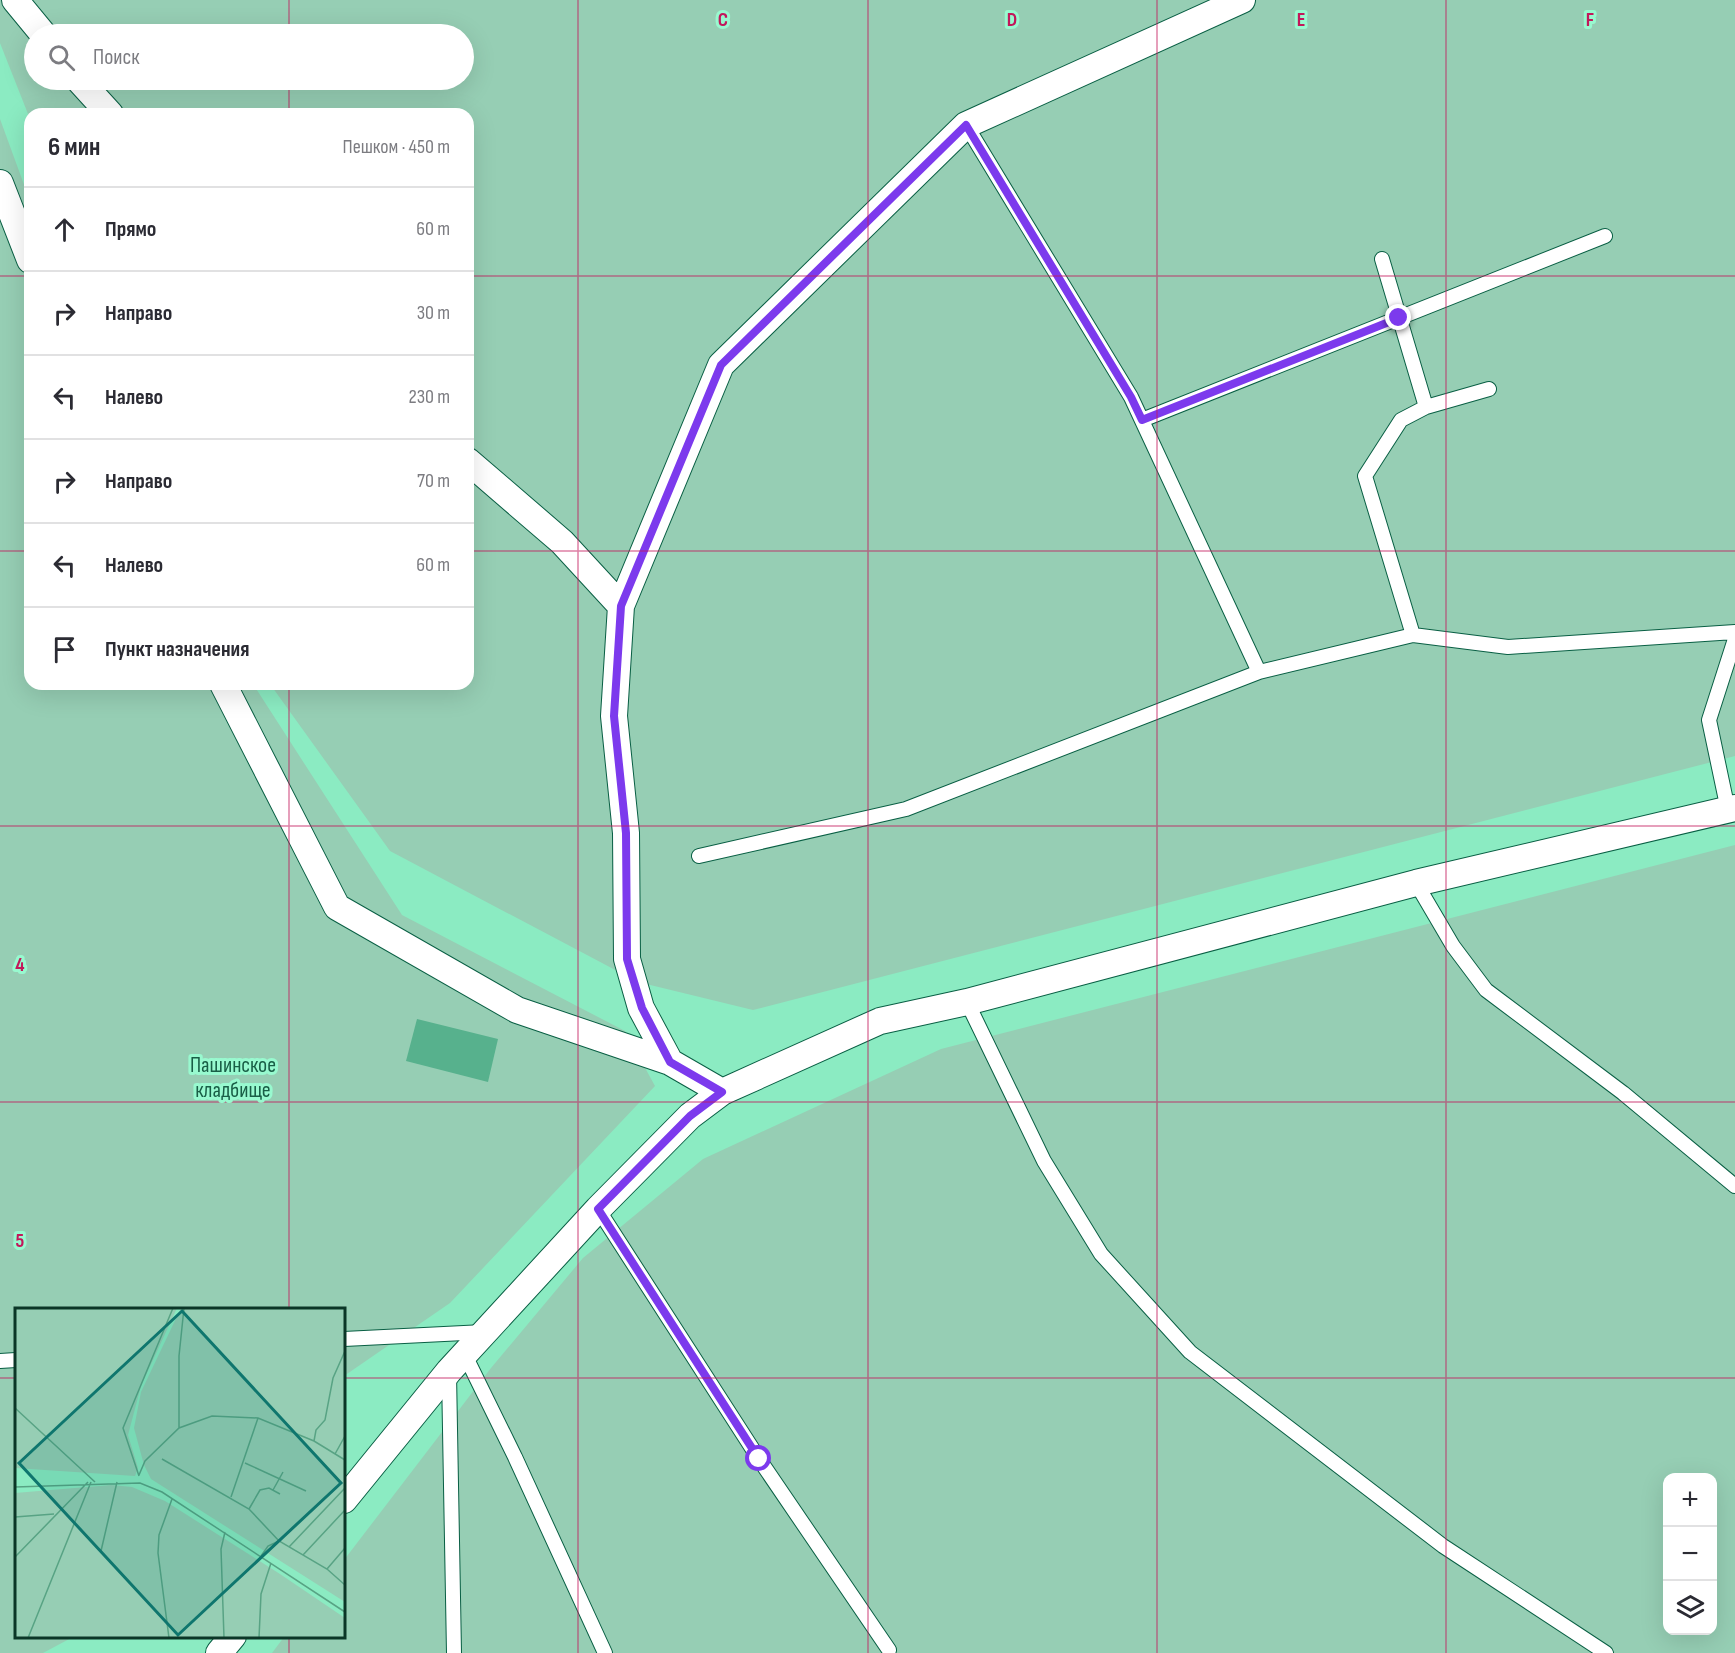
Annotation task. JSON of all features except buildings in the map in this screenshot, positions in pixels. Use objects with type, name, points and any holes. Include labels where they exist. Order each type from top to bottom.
[{"type":"street","points":[[15,0],[35,24]]},
{"type":"street","points":[[670,1062],[642,1008],[627,959],[626,833],[614,716],[621,606],[721,365],[966,125],[1242,0]]},
{"type":"street","points":[[88,90],[105,108]]},
{"type":"street","points":[[0,183],[24,245]]},
{"type":"street","points":[[474,466],[562,542],[621,606]]},
{"type":"street","points":[[226,690],[337,907],[517,1010],[670,1062],[722,1092]]},
{"type":"street","points":[[345,1499],[456,1362],[598,1209],[690,1116],[722,1092],[880,1021],[967,1002],[1416,883],[1731,809]]},
{"type":"street","points":[[219,1653],[231,1638]]},
{"type":"lane","points":[[966,125],[1131,397],[1259,672]]},
{"type":"lane","points":[[1142,420],[1605,236]]},
{"type":"lane","points":[[1382,259],[1426,407]]},
{"type":"lane","points":[[1413,635],[1365,476],[1401,420],[1426,407],[1489,389]]},
{"type":"lane","points":[[699,856],[906,809],[1259,672],[1413,635],[1508,647],[1735,632]]},
{"type":"lane","points":[[1731,809],[1709,720],[1735,639]]},
{"type":"lane","points":[[1416,883],[1453,946],[1486,990],[1623,1094],[1735,1186]]},
{"type":"lane","points":[[967,1002],[1044,1161],[1101,1254],[1190,1352],[1443,1546],[1606,1653]]},
{"type":"lane","points":[[598,1209],[759,1459],[889,1650]]},
{"type":"lane","points":[[345,1339],[484,1332]]},
{"type":"lane","points":[[0,1361],[15,1360]]},
{"type":"lane","points":[[454,1653],[456,1362]]},
{"type":"lane","points":[[456,1362],[605,1653]]},
{"type":"green space","points":[[0,0],[1735,0],[1735,756],[753,1010],[638,982],[390,851],[274,690],[474,690],[474,108],[26,108],[0,43]]},
{"type":"green space","name":"Пашинское кладбище","points":[[0,119],[24,185],[24,690],[257,690],[402,915],[625,1031],[655,1086],[450,1303],[345,1375],[345,1308],[15,1308],[15,1638],[71,1638],[43,1653],[0,1653]]},
{"type":"green space","points":[[1735,845],[1735,1653],[272,1653],[283,1638],[345,1638],[345,1559],[491,1368],[583,1258],[703,1159],[941,1049]]},
{"type":"route","points":[[759,1459],[598,1209],[690,1116],[722,1092],[670,1062],[642,1008],[627,959],[626,833],[614,716],[621,606],[721,365],[966,125],[1131,397],[1142,420],[1399,318]]}]
